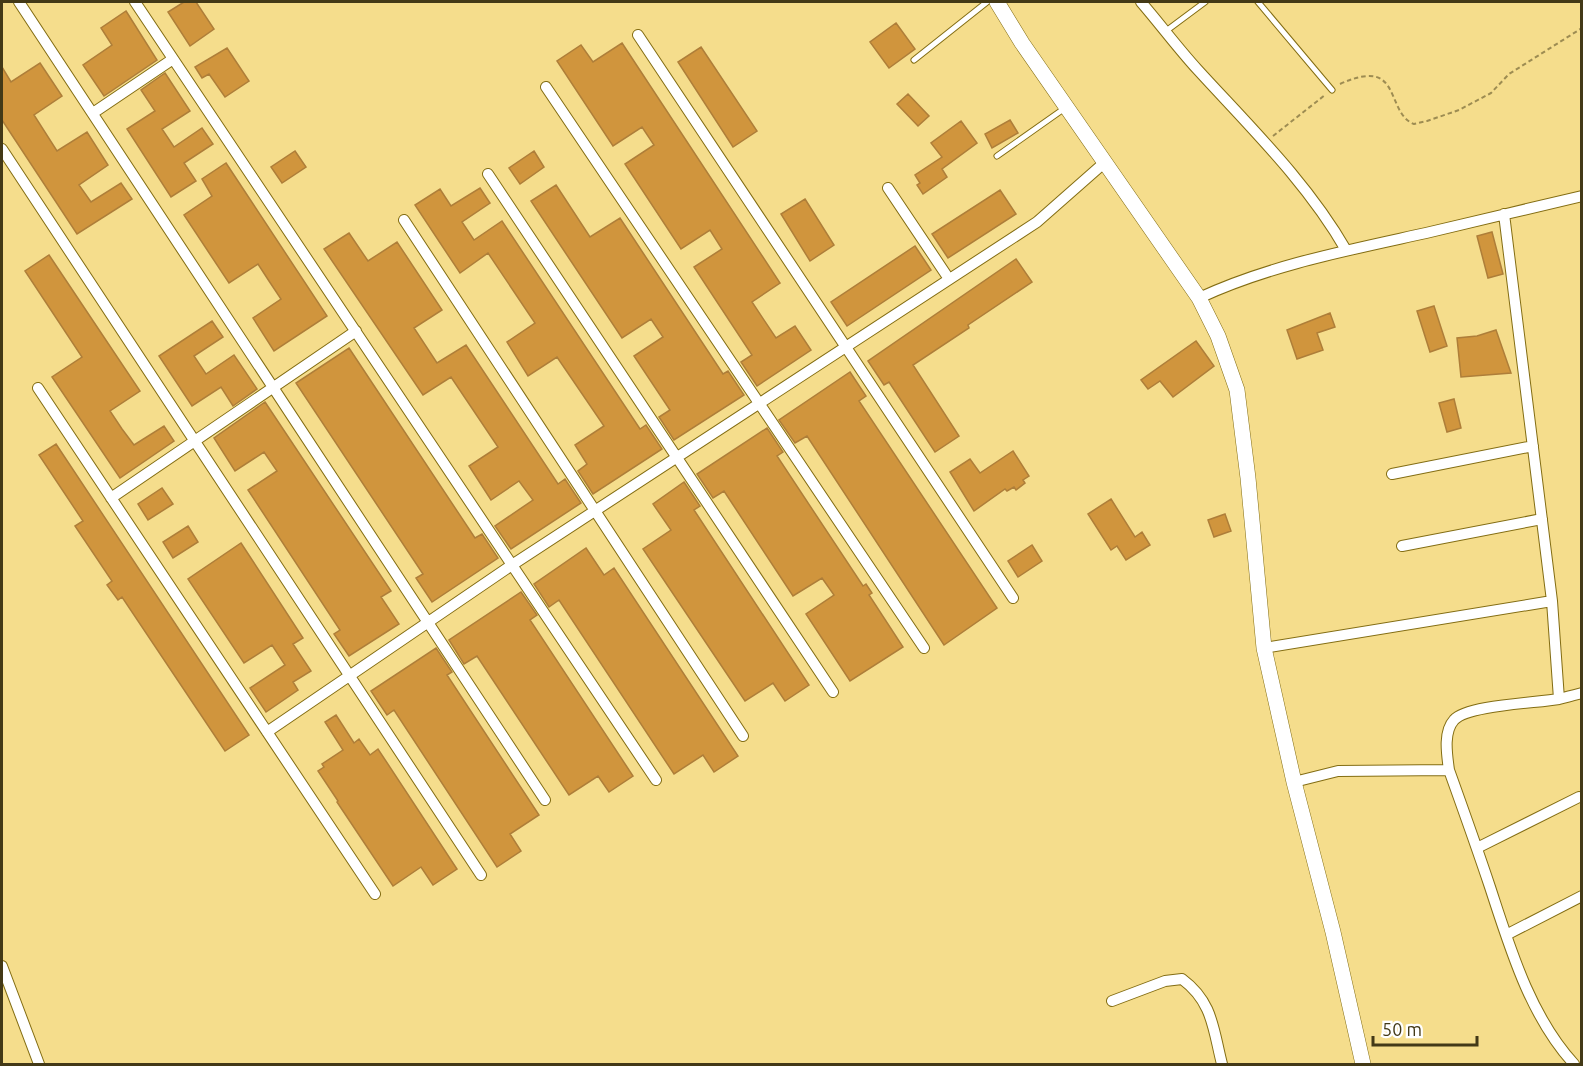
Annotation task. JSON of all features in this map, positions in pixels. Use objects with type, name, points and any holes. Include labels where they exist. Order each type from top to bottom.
[{"type":"main road","points":[[997,2],[1022,43],[1198,298],[1218,336],[1237,390],[1264,648],[1363,1065]]},
{"type":"street","points":[[19,2],[545,800]]},
{"type":"street","points":[[135,2],[656,780]]},
{"type":"street","points":[[1141,2],[1194,66],[1265,142],[1330,222],[1346,250]]},
{"type":"street","points":[[638,35],[1013,598]]},
{"type":"street","points":[[93,113],[173,59]]},
{"type":"street","points":[[546,87],[924,648]]},
{"type":"street","points":[[2,148],[481,875]]},
{"type":"street","points":[[267,732],[595,511],[1037,222],[1104,163]]},
{"type":"street","points":[[488,174],[833,692]]},
{"type":"street","points":[[888,188],[949,279]]},
{"type":"street","points":[[1198,298],[1228,285],[1346,250],[1581,196]]},
{"type":"street","points":[[1504,214],[1552,601],[1559,699]]},
{"type":"street","points":[[404,220],[743,736]]},
{"type":"street","points":[[111,498],[356,331]]},
{"type":"street","points":[[38,388],[375,894]]},
{"type":"street","points":[[1392,474],[1533,446]]},
{"type":"street","points":[[1402,546],[1542,519]]},
{"type":"street","points":[[1264,648],[1552,601]]},
{"type":"street","points":[[1574,1065],[1537,1010],[1506,935],[1449,770],[1445,743],[1453,720],[1461,715],[1484,708],[1559,699],[1581,693]]},
{"type":"street","points":[[1294,782],[1338,771],[1449,770]]},
{"type":"street","points":[[1477,848],[1579,797]]},
{"type":"street","points":[[1506,935],[1581,896]]},
{"type":"street","points":[[2,966],[39,1065]]},
{"type":"street","points":[[1112,1000],[1165,981],[1182,979],[1195,988],[1207,1004],[1222,1065]]},
{"type":"lane","points":[[914,60],[987,2]]},
{"type":"lane","points":[[1166,31],[1205,2]]},
{"type":"lane","points":[[1258,2],[1332,90]]},
{"type":"lane","points":[[997,156],[1066,107]]},
{"type":"path","points":[[1265,142],[1332,90],[1355,78],[1371,76],[1387,82],[1401,116],[1414,124],[1459,110],[1491,93],[1509,74],[1581,28]]},
{"type":"building","points":[[184,2],[196,2],[214,29],[190,46],[168,12]]},
{"type":"building","points":[[126,11],[157,60],[104,96],[83,65],[112,45],[101,28]]},
{"type":"building","points":[[896,23],[915,49],[889,68],[870,42]]},
{"type":"building","points":[[622,43],[780,283],[752,302],[776,338],[795,326],[811,350],[757,386],[741,362],[752,355],[694,267],[722,249],[710,230],[681,249],[625,164],[654,145],[642,127],[613,146],[557,61],[581,45],[593,62]]},
{"type":"building","points":[[701,47],[757,131],[733,147],[678,62]]},
{"type":"building","points":[[227,48],[249,81],[225,97],[209,74],[202,78],[195,67]]},
{"type":"building","points":[[40,63],[62,96],[34,115],[57,151],[87,132],[108,165],[79,185],[91,202],[121,183],[132,199],[77,234],[2,120],[2,67],[11,82]]},
{"type":"building","points":[[165,73],[190,111],[162,129],[174,147],[202,128],[213,144],[184,163],[196,181],[171,197],[127,129],[155,111],[141,90]]},
{"type":"building","points":[[908,94],[929,116],[918,126],[897,104]]},
{"type":"building","points":[[1010,120],[1018,133],[992,148],[985,134]]},
{"type":"building","points":[[961,121],[977,143],[942,169],[947,177],[923,194],[917,185],[920,183],[915,175],[942,157],[931,143]]},
{"type":"building","points":[[295,151],[306,167],[282,183],[271,167]]},
{"type":"building","points":[[534,151],[544,167],[520,184],[509,168]]},
{"type":"building","points":[[226,163],[327,316],[274,351],[253,318],[281,299],[258,264],[229,283],[184,215],[212,196],[202,179]]},
{"type":"building","points":[[556,185],[590,237],[620,218],[723,374],[728,371],[744,395],[674,440],[659,417],[670,410],[634,356],[663,337],[651,319],[622,338],[531,201]]},
{"type":"building","points":[[480,188],[490,203],[462,222],[474,240],[502,221],[640,429],[646,425],[662,449],[593,494],[578,471],[587,464],[575,445],[604,426],[557,357],[528,376],[507,342],[535,323],[488,253],[460,273],[415,205],[440,189],[451,206]]},
{"type":"building","points":[[1000,190],[1016,214],[948,258],[932,234]]},
{"type":"building","points":[[805,199],[834,245],[810,261],[781,214]]},
{"type":"building","points":[[1492,232],[1503,274],[1488,278],[1477,236]]},
{"type":"building","points":[[349,233],[368,261],[397,242],[442,310],[414,328],[437,363],[466,345],[558,484],[565,479],[581,503],[511,549],[495,526],[533,500],[519,481],[491,500],[469,466],[498,447],[451,377],[423,395],[324,249]]},
{"type":"building","points":[[915,246],[931,270],[847,326],[831,302]]},
{"type":"building","points":[[49,255],[140,391],[110,411],[122,429],[134,445],[164,426],[174,441],[120,478],[52,377],[82,357],[25,271]]},
{"type":"building","points":[[1016,259],[1032,282],[913,365],[959,436],[935,452],[889,382],[884,385],[868,361]]},
{"type":"building","points":[[1434,306],[1447,346],[1430,352],[1417,311]]},
{"type":"building","points":[[1330,313],[1335,327],[1317,333],[1323,350],[1297,359],[1287,330]]},
{"type":"building","points":[[212,321],[223,337],[194,356],[206,374],[234,355],[257,389],[233,406],[221,387],[192,406],[159,356]]},
{"type":"building","points":[[1496,330],[1511,373],[1461,377],[1457,338],[1477,336]]},
{"type":"building","points":[[1196,341],[1214,366],[1173,397],[1160,381],[1148,389],[1141,380]]},
{"type":"building","points":[[349,348],[475,538],[482,534],[498,558],[432,602],[416,578],[423,574],[296,383]]},
{"type":"building","points":[[850,372],[866,396],[859,401],[997,608],[944,645],[807,436],[795,443],[779,420]]},
{"type":"building","points":[[1454,399],[1461,428],[1447,432],[1439,403]]},
{"type":"building","points":[[265,402],[391,591],[381,597],[399,624],[349,656],[334,634],[340,630],[248,490],[277,471],[264,452],[235,471],[214,438]]},
{"type":"building","points":[[767,428],[783,452],[777,456],[863,586],[866,584],[872,593],[869,595],[903,647],[850,681],[806,614],[834,595],[822,578],[793,596],[724,491],[713,498],[697,474]]},
{"type":"building","points":[[56,444],[249,735],[225,751],[122,597],[118,600],[107,585],[112,581],[75,526],[83,521],[39,455]]},
{"type":"building","points":[[1013,451],[1029,476],[1023,480],[1025,483],[1016,490],[1014,487],[1007,491],[1005,489],[974,511],[950,472],[970,459],[980,473]]},
{"type":"building","points":[[684,482],[700,506],[694,510],[809,685],[785,701],[773,683],[745,701],[643,549],[671,530],[653,504]]},
{"type":"building","points":[[162,488],[173,504],[148,520],[138,504]]},
{"type":"building","points":[[1111,499],[1135,537],[1142,532],[1150,545],[1126,560],[1117,546],[1111,550],[1088,514]]},
{"type":"building","points":[[1225,514],[1231,531],[1214,537],[1208,520]]},
{"type":"building","points":[[188,526],[198,542],[173,558],[163,542]]},
{"type":"building","points":[[241,543],[303,638],[293,644],[311,671],[293,682],[298,690],[266,712],[250,688],[285,665],[272,645],[244,663],[188,579]]},
{"type":"building","points":[[1032,545],[1042,561],[1018,577],[1008,561]]},
{"type":"building","points":[[586,548],[604,575],[614,568],[738,756],[714,772],[703,755],[674,774],[559,600],[549,607],[534,584]]},
{"type":"building","points":[[521,592],[537,615],[530,620],[633,776],[609,792],[598,776],[569,795],[477,656],[464,664],[449,640]]},
{"type":"building","points":[[436,648],[452,672],[447,675],[539,815],[510,834],[521,851],[497,867],[394,710],[387,715],[371,691]]},
{"type":"building","points":[[336,715],[354,743],[359,739],[370,755],[378,749],[457,869],[433,885],[421,867],[393,886],[318,771],[324,767],[322,764],[343,750],[325,722]]}]
